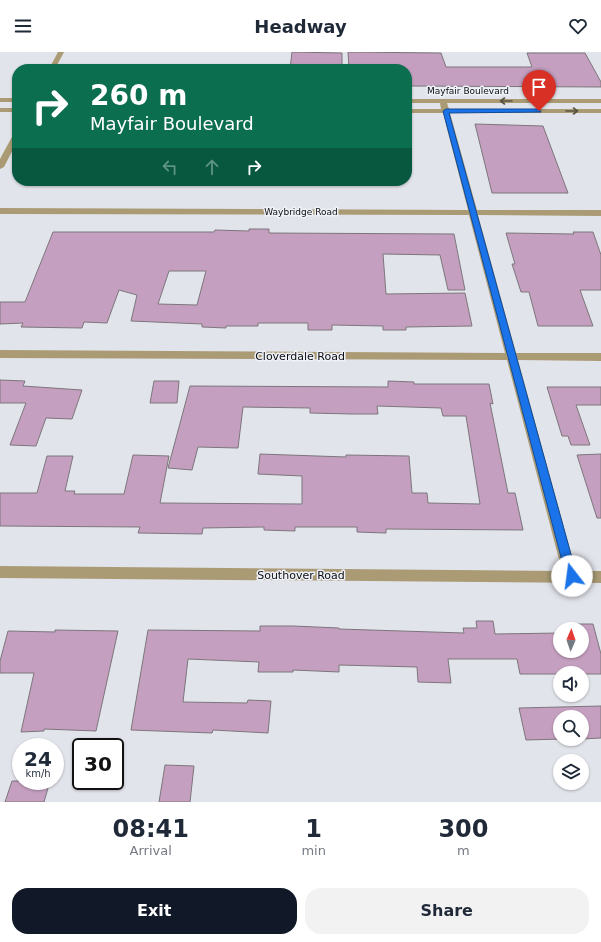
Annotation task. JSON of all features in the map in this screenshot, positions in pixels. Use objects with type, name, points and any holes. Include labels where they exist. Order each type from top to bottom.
[{"type":"street","points":[[55,64],[61,52]]},
{"type":"street","points":[[0,100],[12,100]]},
{"type":"street","name":"Mayfair Boulevard","points":[[412,102],[445,106],[601,112]]},
{"type":"street","name":"Mayfair Boulevard","points":[[412,110],[445,106],[601,102]]},
{"type":"street","points":[[445,106],[572,576]]},
{"type":"street","points":[[0,110],[12,110]]},
{"type":"street","points":[[0,167],[12,144]]},
{"type":"street","name":"Waybridge Road","points":[[0,212],[601,213]]},
{"type":"street","name":"Cloverdale Road","points":[[0,354],[601,357]]},
{"type":"street","name":"Southover Road","points":[[0,572],[601,577]]},
{"type":"building","points":[[292,52],[342,53],[342,64],[291,64]]},
{"type":"building","points":[[348,52],[441,53],[446,67],[532,67],[527,53],[585,53],[601,82],[601,87],[412,86],[412,64],[349,64]]},
{"type":"building","points":[[475,124],[543,126],[568,193],[492,193]]},
{"type":"building","points":[[249,229],[269,229],[269,233],[454,234],[465,290],[448,290],[440,255],[383,254],[386,294],[465,293],[472,326],[406,327],[406,330],[383,330],[383,326],[332,325],[332,330],[308,330],[308,323],[258,323],[258,326],[226,326],[226,328],[202,327],[202,324],[131,321],[137,295],[119,290],[107,323],[84,322],[82,328],[21,327],[23,323],[0,324],[0,302],[25,302],[53,232],[249,231]],"holes":[[[169,271],[206,271],[197,305],[158,304]]]},
{"type":"building","points":[[573,232],[593,232],[601,255],[601,290],[580,290],[593,326],[538,326],[529,292],[521,292],[512,264],[515,264],[506,233],[574,234]]},
{"type":"building","points":[[0,380],[25,381],[23,386],[82,390],[72,419],[46,418],[36,446],[10,445],[26,403],[0,403]]},
{"type":"building","points":[[154,381],[179,381],[177,403],[150,403]]},
{"type":"building","points":[[388,381],[414,382],[414,384],[489,384],[493,404],[490,403],[508,493],[515,493],[523,530],[386,529],[386,533],[357,532],[357,527],[295,527],[295,531],[264,530],[264,527],[203,528],[202,534],[138,533],[140,527],[0,526],[0,493],[37,493],[47,456],[73,456],[65,491],[75,491],[74,494],[124,494],[133,455],[169,456],[160,503],[302,504],[302,476],[258,474],[260,454],[346,457],[346,455],[409,456],[412,493],[427,493],[428,503],[480,504],[466,416],[443,416],[441,408],[377,406],[378,414],[352,414],[310,413],[310,408],[243,407],[238,448],[198,447],[192,470],[168,468],[190,386],[388,387]]},
{"type":"building","points":[[547,387],[601,387],[601,405],[576,405],[590,445],[571,445],[568,436],[562,436]]},
{"type":"building","points":[[601,454],[601,518],[597,518],[577,455]]},
{"type":"building","points":[[476,621],[493,621],[495,634],[553,633],[553,658],[589,658],[589,624],[593,624],[601,654],[601,674],[589,674],[589,666],[553,666],[553,674],[520,674],[517,659],[448,659],[451,683],[418,682],[417,667],[339,665],[339,672],[293,670],[293,672],[258,672],[259,662],[188,659],[183,702],[247,703],[248,700],[271,701],[268,733],[213,730],[212,733],[131,730],[148,630],[260,631],[260,626],[293,626],[464,633],[463,628],[477,628]]},
{"type":"building","points":[[55,630],[118,631],[96,731],[44,729],[44,731],[21,732],[34,673],[0,673],[0,661],[8,631],[55,632]]},
{"type":"building","points":[[601,706],[601,738],[589,739],[589,710],[553,710],[553,739],[526,740],[519,708]]},
{"type":"building","points":[[165,765],[194,766],[190,802],[159,802]]},
{"type":"building","points":[[12,781],[12,790],[47,790],[44,802],[5,802]]},
{"type":"route","points":[[539,111],[446,111],[572,576]]}]
